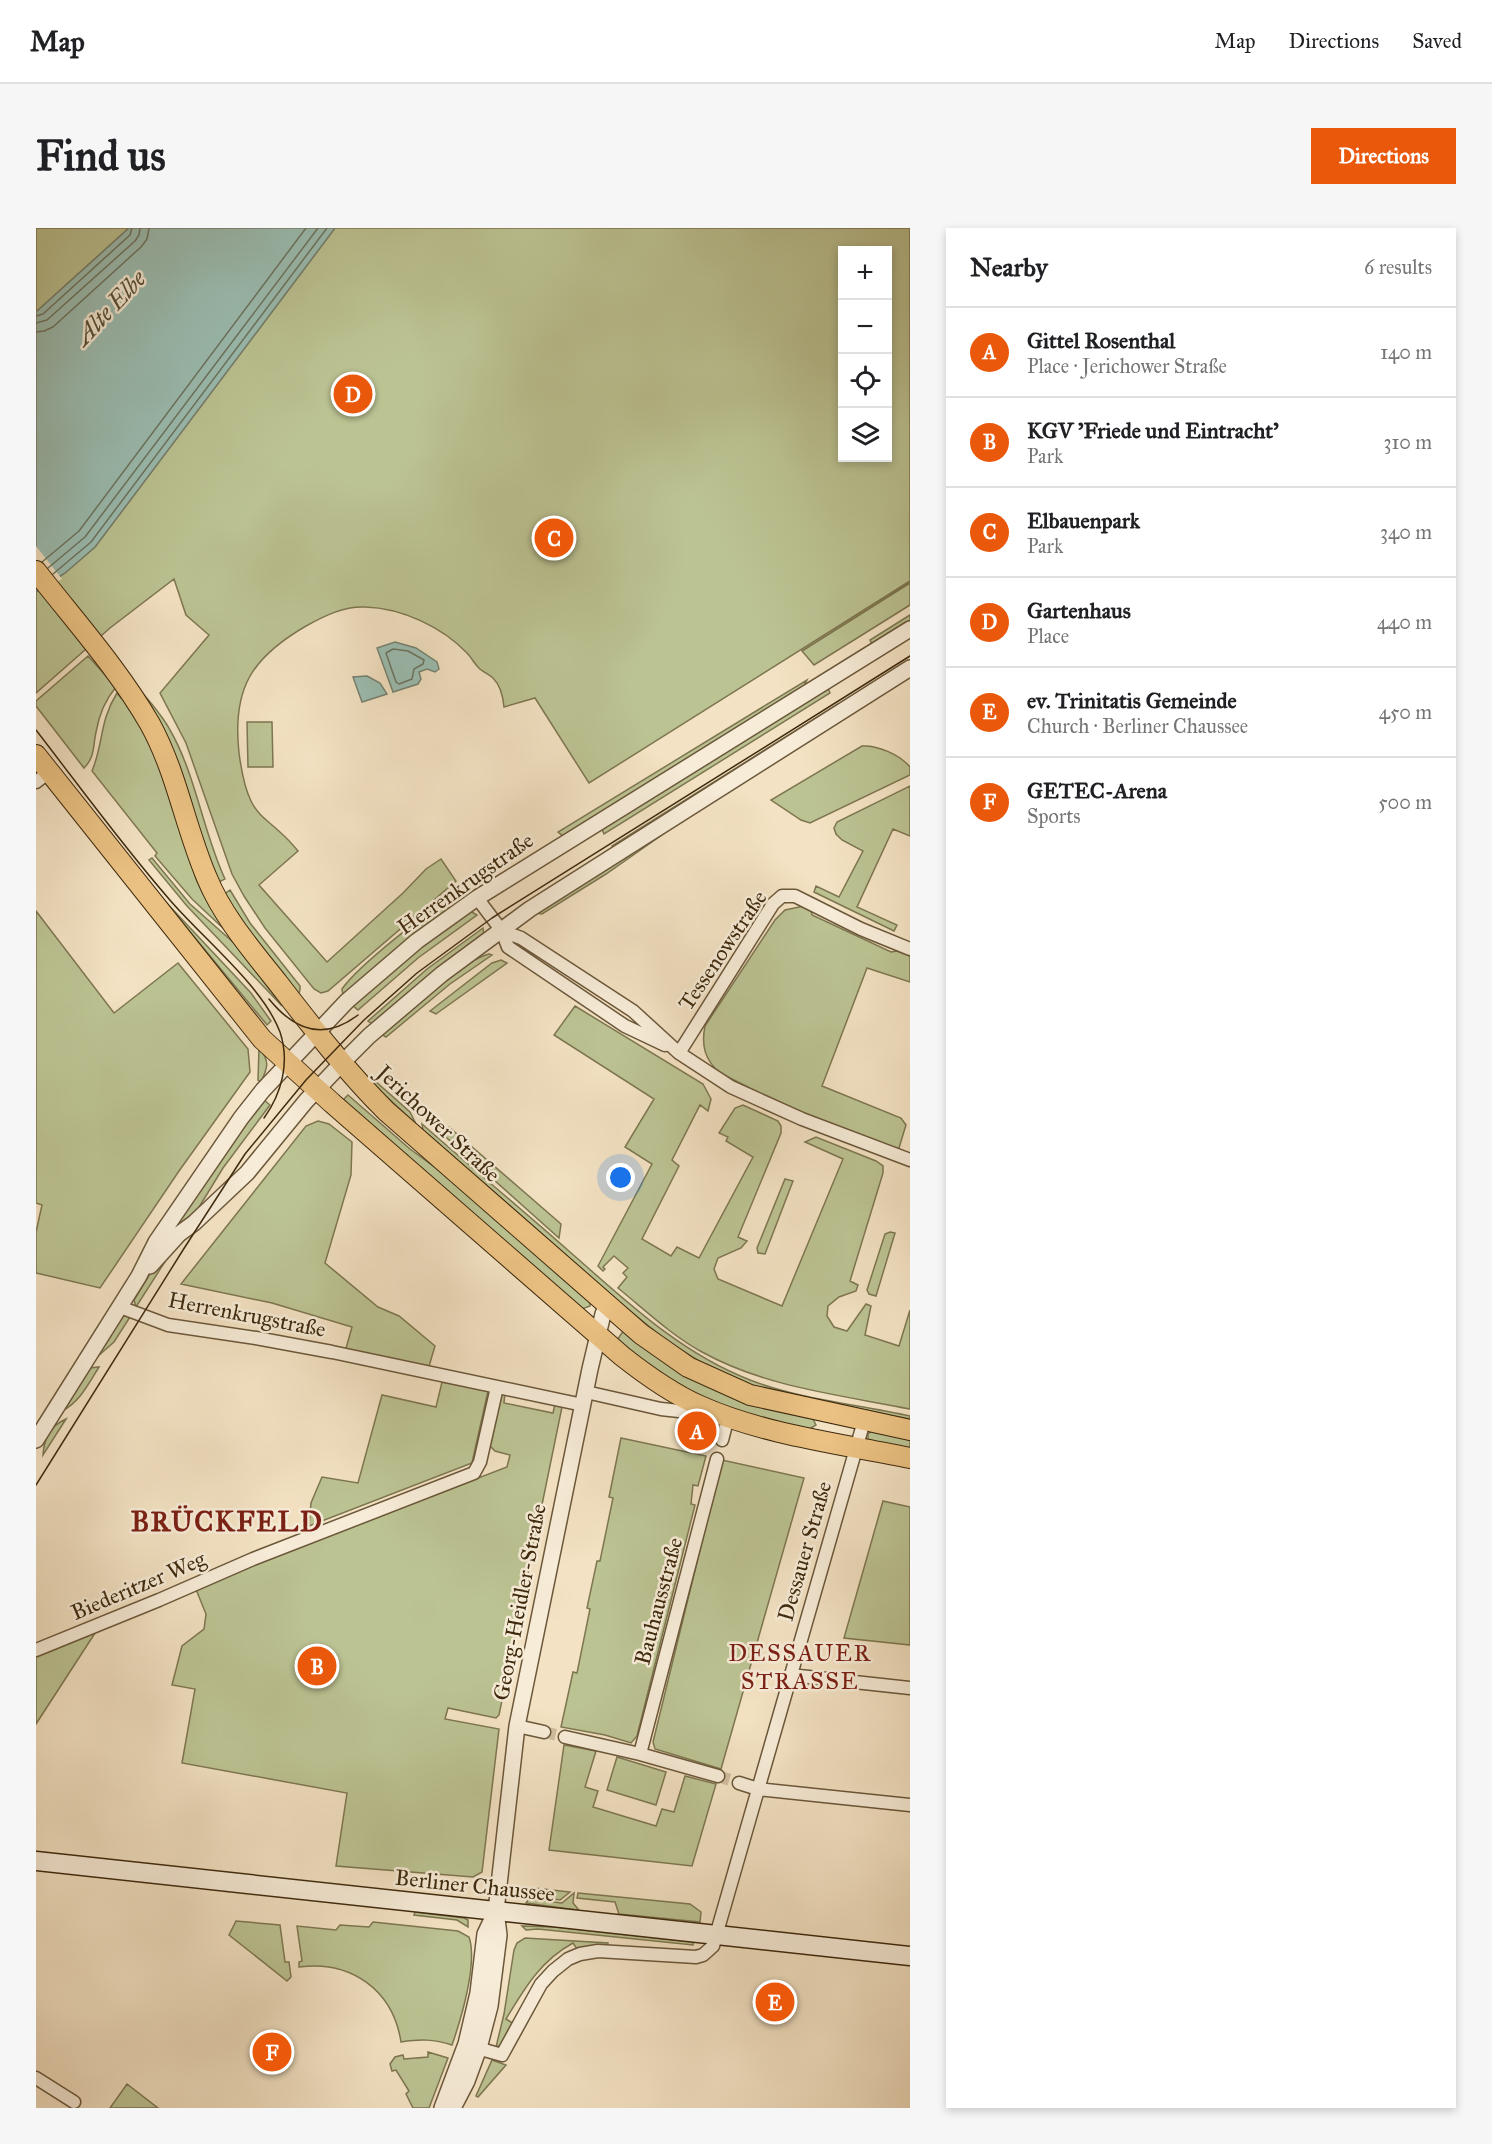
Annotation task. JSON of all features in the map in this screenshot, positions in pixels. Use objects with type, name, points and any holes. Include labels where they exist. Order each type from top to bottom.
[{"type":"main road","name":"Jerichower Straße","points":[[36,571],[141,708],[175,780],[200,861],[216,896],[247,944],[342,1063],[386,1111],[608,1305],[662,1350],[688,1367],[717,1382],[774,1402],[910,1430]]},
{"type":"main road","points":[[36,755],[43,777],[256,1032],[287,1063],[599,1336],[662,1386],[698,1405],[728,1417],[765,1428],[910,1458]]},
{"type":"main road","name":"Berliner Chaussee","points":[[36,1861],[910,1956]]},
{"type":"street","name":"Herrenkrugstraße","points":[[36,1440],[139,1276],[148,1254],[241,1118],[287,1063],[381,971],[417,941],[477,898],[910,629]]},
{"type":"street","name":"Herrenkrugstraße","points":[[139,1276],[179,1234],[194,1223],[247,1173],[317,1089],[369,1036],[442,974],[537,904],[910,668]]},
{"type":"street","name":"Tessenowstraße","points":[[680,1053],[772,906],[782,896],[789,895],[802,899],[861,929],[910,949]]},
{"type":"street","points":[[477,898],[502,931],[508,947],[626,1026],[680,1053],[741,1092],[812,1123],[910,1161]]},
{"type":"street","name":"Georg-Heidler-Straße","points":[[472,2046],[485,1934],[496,1911],[517,1726],[584,1399],[603,1314],[608,1305]]},
{"type":"street","name":"Herrenkrugstraße","points":[[120,1307],[168,1325],[332,1352],[497,1387]]},
{"type":"street","points":[[497,1387],[728,1417],[722,1440]]},
{"type":"street","name":"Biederitzer Weg","points":[[36,1650],[253,1559],[474,1473],[480,1462],[497,1387]]},
{"type":"street","name":"Dessauer Straße","points":[[716,1935],[864,1420]]},
{"type":"street","name":"Bauhausstraße","points":[[640,1754],[717,1459]]},
{"type":"street","points":[[790,1675],[910,1688]]},
{"type":"street","points":[[517,1726],[544,1732]]},
{"type":"street","points":[[565,1737],[640,1754],[718,1776]]},
{"type":"street","points":[[739,1783],[758,1789],[910,1805]]},
{"type":"street","points":[[472,2046],[502,2055],[541,1984],[568,1959],[598,1951],[696,1957],[710,1950],[716,1935]]},
{"type":"street","points":[[442,2108],[472,2046]]},
{"type":"street","points":[[453,2108],[464,2086],[472,2046]]},
{"type":"street","points":[[36,2078],[74,2102]]},
{"type":"green space","points":[[36,228],[129,228],[36,312]]},
{"type":"green space","points":[[335,228],[910,228],[910,581],[589,783],[535,698],[504,707],[501,691],[496,681],[480,669],[467,653],[446,635],[407,615],[365,607],[334,612],[287,638],[259,663],[249,677],[239,711],[239,753],[243,777],[257,811],[298,851],[259,885],[327,962],[426,869],[441,859],[456,881],[328,991],[321,993],[314,989],[265,928],[244,896],[232,874],[186,743],[160,693],[209,635],[186,615],[174,579],[110,628],[36,693],[36,592],[65,573],[95,547]]},
{"type":"green space","points":[[910,583],[910,605],[814,665],[802,651]]},
{"type":"green space","points":[[910,615],[910,621],[872,644],[870,640]]},
{"type":"green space","points":[[88,656],[116,687],[103,708],[92,755],[84,768],[36,706],[36,701]]},
{"type":"green space","points":[[807,680],[803,688],[563,836],[558,832]]},
{"type":"green space","points":[[828,688],[830,693],[604,834],[601,827]]},
{"type":"green space","points":[[139,689],[167,724],[179,747],[225,879],[217,883]]},
{"type":"green space","points":[[117,693],[124,699],[145,735],[164,777],[196,879],[225,930],[192,899],[155,856],[157,853],[92,771],[107,713]]},
{"type":"green space","points":[[838,704],[840,706],[614,849],[612,846]]},
{"type":"green space","points":[[247,722],[272,722],[273,767],[248,767]]},
{"type":"green space","points":[[862,746],[875,747],[895,755],[910,767],[910,775],[810,823],[801,820],[771,800]]},
{"type":"green space","points":[[910,786],[910,836],[893,829],[857,907],[897,925],[894,931],[814,892],[816,886],[839,897],[863,851],[842,840],[836,834],[834,828],[837,822]]},
{"type":"green space","points":[[671,824],[666,832],[606,874],[542,914],[536,913]]},
{"type":"green space","points":[[152,858],[190,904],[234,943],[282,1006],[187,906],[149,860]]},
{"type":"green space","points":[[230,890],[250,923],[300,986],[298,996],[223,895]]},
{"type":"green space","points":[[460,893],[454,906],[343,996],[342,989],[363,966],[416,922]]},
{"type":"green space","points":[[163,899],[251,993],[271,1021],[267,1025]]},
{"type":"green space","points":[[804,906],[811,910],[812,915],[891,952],[897,951],[910,955],[910,982],[867,968],[822,1086],[901,1118],[906,1125],[899,1148],[896,1149],[790,1108],[720,1073],[705,1052],[705,1026],[775,920],[785,910]]},
{"type":"green space","points":[[36,911],[114,1013],[178,963],[248,1049],[250,1072],[179,1171],[100,1288],[36,1273],[36,1232],[42,1205],[36,1203]]},
{"type":"green space","points":[[469,912],[477,915],[418,958],[358,1010],[352,1005],[411,954]]},
{"type":"green space","points":[[483,928],[484,936],[422,982],[372,1024],[368,1021],[427,969]]},
{"type":"green space","points":[[489,954],[492,955],[450,984],[386,1037],[381,1034],[448,977]]},
{"type":"green space","points":[[501,960],[507,963],[436,1014],[430,1011],[492,963]]},
{"type":"green space","points":[[575,1006],[703,1084],[711,1099],[708,1111],[700,1105],[672,1160],[679,1166],[642,1239],[671,1256],[677,1247],[699,1258],[753,1157],[726,1141],[728,1137],[719,1133],[735,1108],[743,1105],[778,1121],[781,1133],[738,1237],[747,1241],[741,1248],[718,1258],[714,1269],[718,1279],[782,1306],[843,1159],[805,1142],[816,1137],[876,1161],[883,1166],[883,1173],[850,1281],[858,1285],[856,1291],[839,1297],[828,1306],[827,1316],[834,1327],[847,1331],[866,1304],[871,1306],[865,1335],[899,1346],[910,1310],[910,1409],[777,1382],[726,1364],[680,1338],[618,1288],[627,1277],[623,1273],[628,1268],[614,1256],[603,1267],[605,1269],[603,1271],[598,1266],[652,1164],[625,1147],[654,1099],[554,1035]]},
{"type":"green space","points":[[259,1048],[267,1064],[261,1082],[258,1080]]},
{"type":"green space","points":[[374,1080],[410,1112],[416,1124],[372,1083]]},
{"type":"green space","points":[[348,1095],[410,1149],[459,1185],[590,1302],[590,1306],[582,1309],[343,1100]]},
{"type":"green space","points":[[263,1099],[270,1105],[223,1168],[193,1217],[160,1249]]},
{"type":"green space","points":[[318,1121],[329,1124],[352,1142],[351,1175],[325,1263],[378,1307],[399,1316],[435,1346],[427,1373],[345,1352],[352,1327],[272,1303],[181,1284],[306,1126]]},
{"type":"green space","points":[[422,1124],[633,1307],[700,1356],[724,1369],[769,1387],[910,1416],[910,1419],[769,1390],[748,1384],[702,1363],[667,1341],[618,1301],[423,1130]]},
{"type":"green space","points":[[449,1127],[561,1224],[559,1238],[439,1131]]},
{"type":"green space","points":[[785,1179],[793,1181],[765,1254],[758,1253],[757,1248]]},
{"type":"green space","points":[[895,1233],[876,1296],[869,1294],[867,1290],[885,1234]]},
{"type":"green space","points":[[175,1246],[136,1307],[134,1300],[153,1269]]},
{"type":"green space","points":[[126,1315],[130,1317],[114,1342],[97,1357],[121,1317]]},
{"type":"green space","points":[[624,1330],[812,1417],[816,1425],[808,1430],[769,1420],[730,1408],[692,1392],[657,1372],[617,1340]]},
{"type":"green space","points":[[99,1367],[79,1397],[62,1411],[89,1368]]},
{"type":"green space","points":[[442,1382],[488,1391],[472,1463],[309,1526],[311,1503],[322,1477],[358,1483],[382,1395],[436,1407]]},
{"type":"green space","points":[[505,1393],[504,1403],[553,1413],[555,1404],[562,1407],[499,1715],[496,1718],[448,1708],[445,1719],[499,1729],[482,1872],[473,1877],[336,1866],[347,1793],[182,1763],[195,1689],[172,1685],[182,1646],[204,1629],[206,1614],[195,1587],[507,1467],[510,1455],[495,1451],[486,1442],[497,1394]]},
{"type":"green space","points":[[66,1419],[43,1455],[49,1433]]},
{"type":"green space","points":[[873,1430],[910,1437],[910,1451],[868,1440],[868,1434]]},
{"type":"green space","points":[[621,1438],[706,1456],[698,1486],[693,1485],[691,1504],[695,1505],[637,1736],[631,1743],[605,1735],[561,1727],[573,1672],[577,1673],[590,1609],[587,1608],[597,1561],[600,1561],[613,1498],[609,1497]]},
{"type":"green space","points":[[722,1460],[804,1478],[721,1769],[655,1749],[653,1742]]},
{"type":"green space","points":[[883,1501],[910,1507],[910,1645],[844,1638]]},
{"type":"green space","points":[[97,1630],[36,1724],[36,1655]]},
{"type":"green space","points":[[564,1745],[596,1751],[585,1787],[598,1791],[593,1807],[656,1826],[662,1809],[674,1812],[685,1776],[716,1784],[692,1866],[549,1850]]},
{"type":"green space","points":[[617,1757],[666,1772],[656,1805],[607,1790]]},
{"type":"green space","points":[[534,1888],[570,1892],[560,1900],[530,1896]]},
{"type":"green space","points":[[574,1893],[573,1903],[577,1910],[526,1903],[529,1899],[562,1903]]},
{"type":"green space","points":[[578,1893],[690,1904],[701,1912],[700,1922],[619,1914],[615,1902],[577,1898]]},
{"type":"green space","points":[[415,1912],[464,1918],[468,1920],[468,1927],[457,1920],[414,1915]]},
{"type":"green space","points":[[236,1921],[280,1925],[285,1962],[289,1962],[291,1977],[287,1981],[229,1935]]},
{"type":"green space","points":[[373,1922],[458,1931],[469,1937],[470,1976],[452,2045],[427,2040],[401,2042],[389,2007],[366,1982],[336,1968],[299,1967],[299,1962],[302,1961],[297,1926],[336,1930],[340,1925],[369,1927]]},
{"type":"green space","points":[[522,1926],[556,1927],[693,1942],[693,1945],[538,1929],[526,1930]]},
{"type":"green space","points":[[525,1938],[608,1943],[607,1948],[579,1952],[573,1943],[542,1967],[506,2019],[514,2024],[502,2045],[496,2047],[504,2014],[514,1950],[517,1943]]},
{"type":"green space","points":[[428,2052],[448,2058],[429,2108],[413,2108],[406,2094],[409,2091],[396,2070],[392,2071],[390,2064],[395,2057],[403,2055],[404,2059],[428,2057]]},
{"type":"green space","points":[[492,2060],[506,2065],[478,2097],[476,2096]]},
{"type":"green space","points":[[127,2084],[158,2108],[110,2108]]},
{"type":"water","name":"Alte Elbe","points":[[129,228],[335,228],[95,547],[65,573],[36,592],[36,312]]},
{"type":"water","points":[[395,642],[416,648],[437,662],[439,669],[435,672],[427,669],[419,672],[421,679],[418,684],[393,692],[377,648]]},
{"type":"water","points":[[367,676],[380,683],[387,694],[362,702],[353,677]]},
{"type":"pier","points":[[36,546],[62,579],[40,593],[36,587]]},
{"type":"tunnel","points":[[544,1732],[565,1737]]},
{"type":"tunnel","points":[[718,1776],[739,1783]]},
{"type":"tram line","points":[[36,1485],[245,1154],[306,1080],[364,1020],[417,973],[492,918],[910,656]]},
{"type":"tram line","points":[[36,730],[152,879],[246,980],[271,1014],[283,1043],[284,1066],[280,1088],[264,1118]]},
{"type":"tram line","points":[[269,999],[299,1025],[321,1030],[333,1028],[358,1015]]},
{"type":"place","name":"Gartenhaus","points":[[353,394]]},
{"type":"place","name":"Elbauenpark","points":[[554,538]]},
{"type":"place","name":"Gittel Rosenthal","points":[[697,1431]]},
{"type":"place","name":"KGV 'Friede und Eintracht'","points":[[317,1666]]},
{"type":"place","name":"ev. Trinitatis Gemeinde","points":[[775,2002]]},
{"type":"place","name":"GETEC-Arena","points":[[272,2052]]},
{"type":"district","name":"BRÜCKFELD","points":[[227,1521]]},
{"type":"district","name":"DESSAUER STRASSE","points":[[800,1667]]}]
